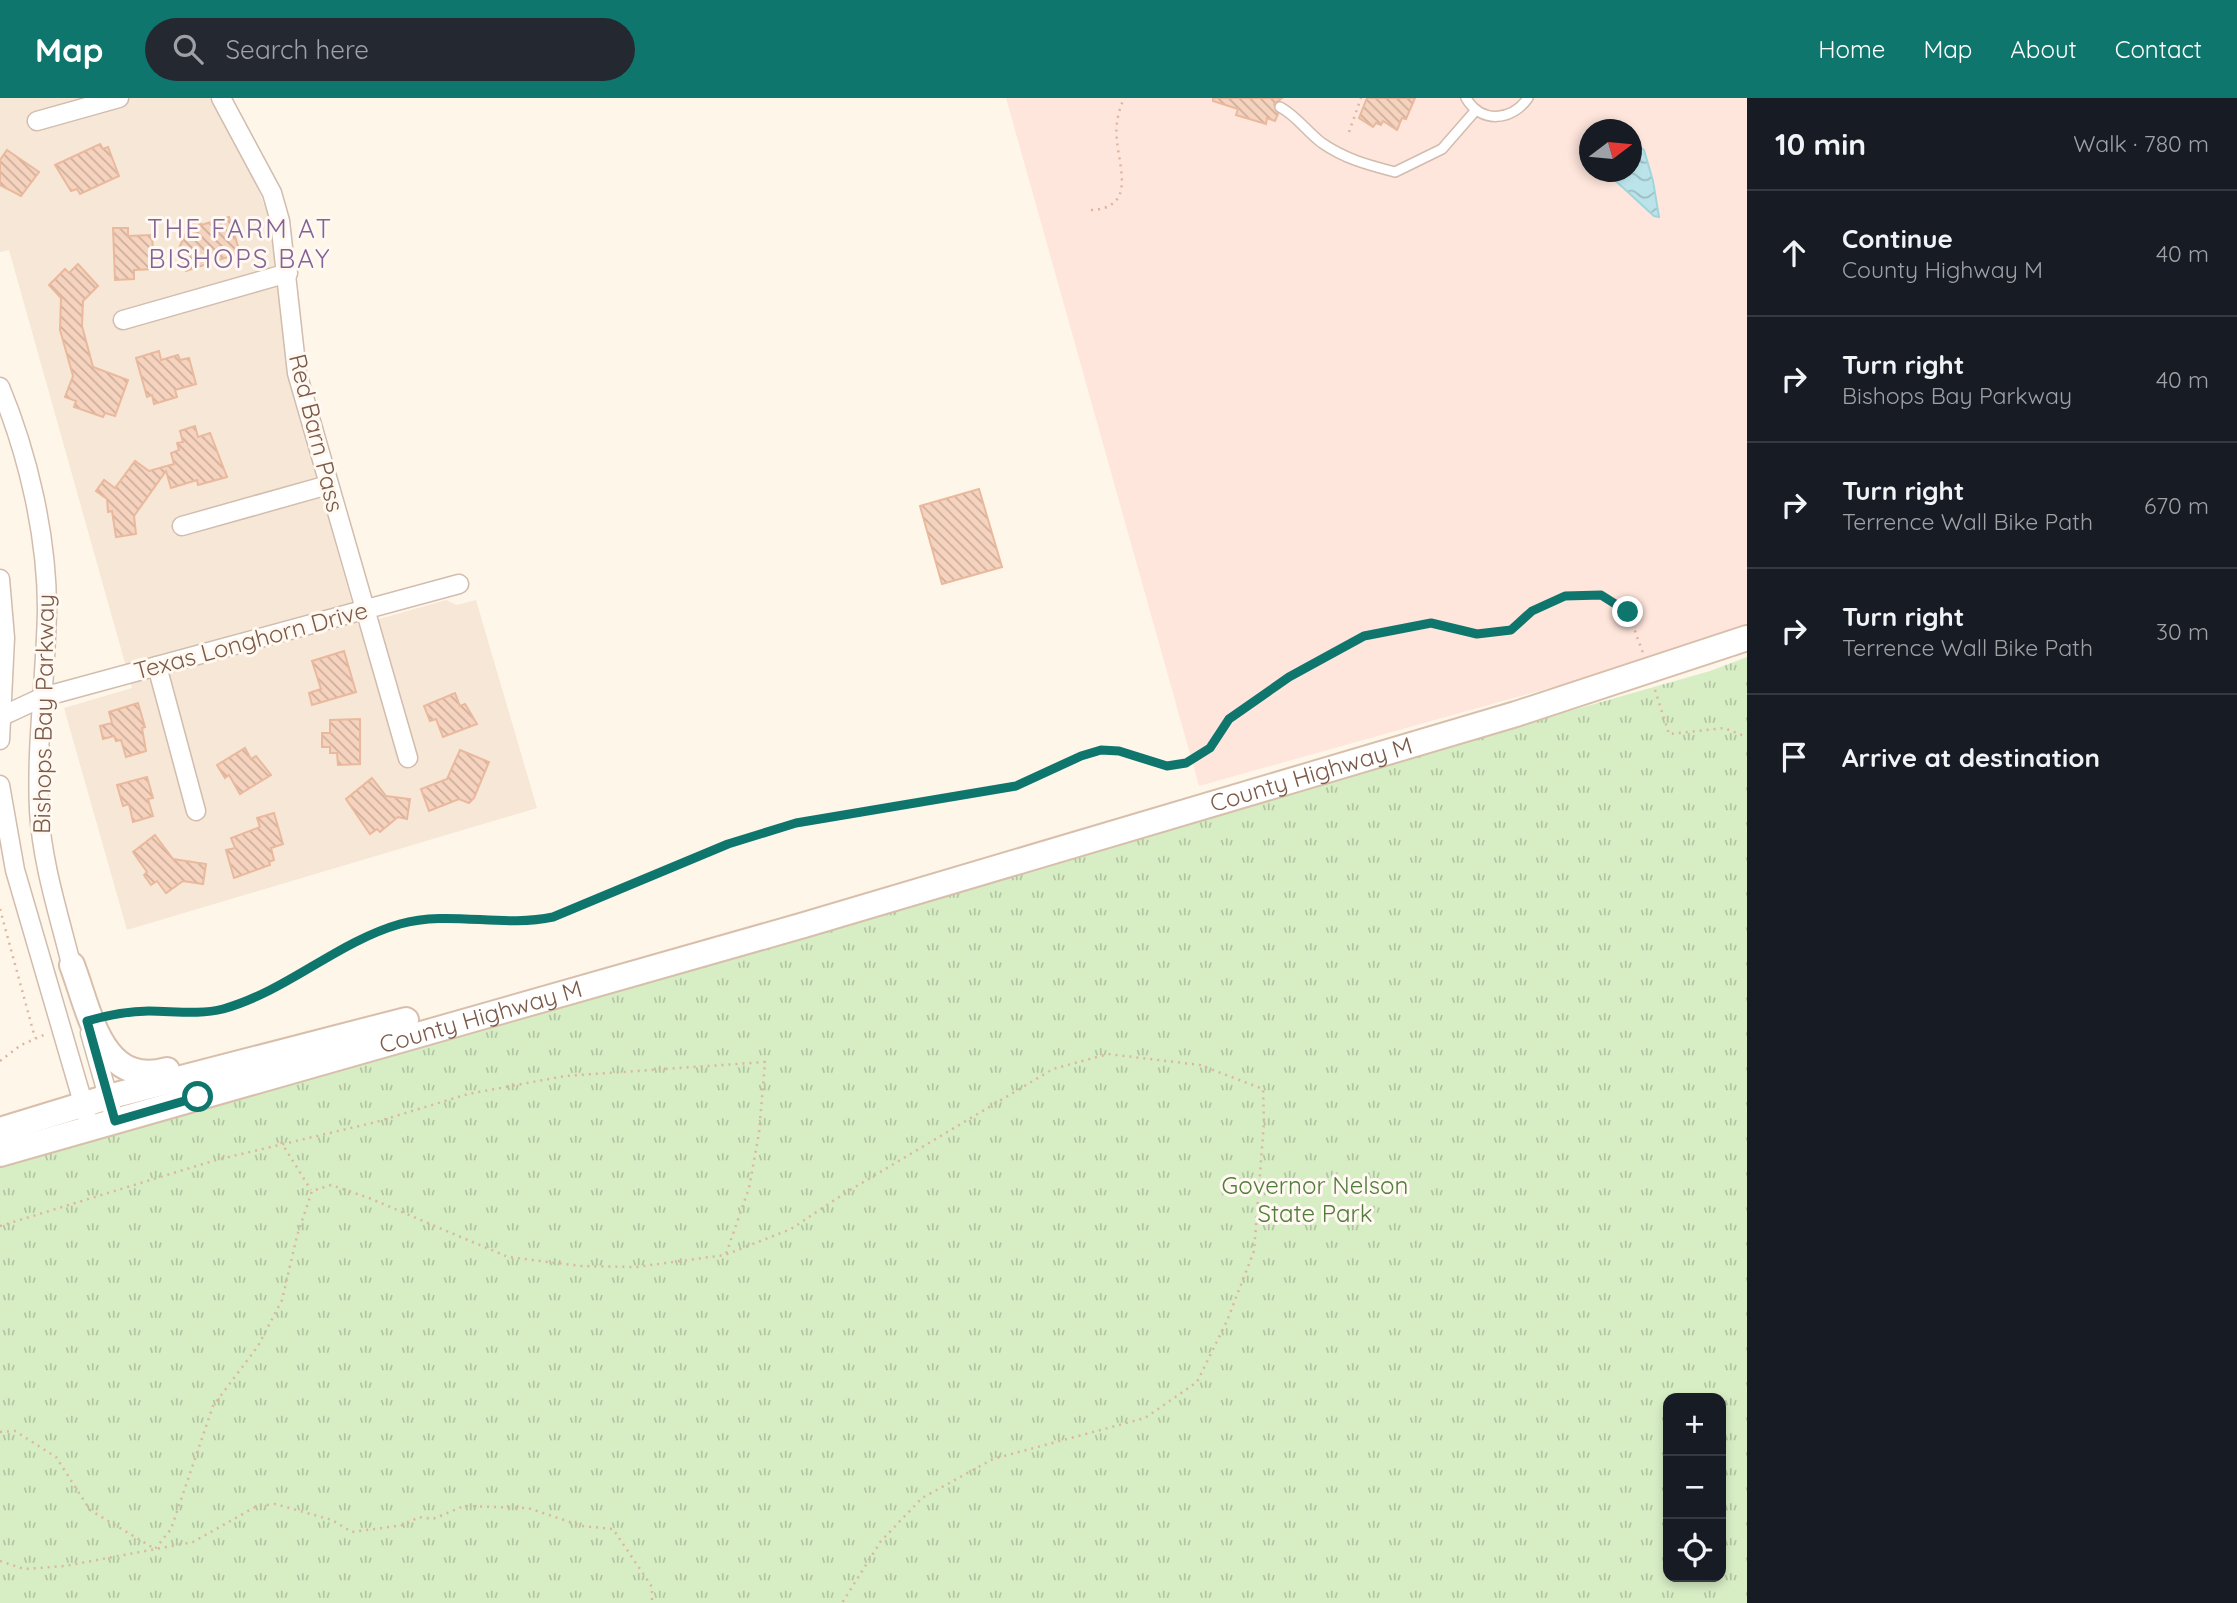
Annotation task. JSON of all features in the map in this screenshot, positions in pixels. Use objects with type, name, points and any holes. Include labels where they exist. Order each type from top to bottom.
[{"type":"main road","name":"County Highway M","points":[[0,1130],[83,1104],[111,1109],[658,967],[1652,671],[1747,638]]},
{"type":"main road","name":"County Highway M","points":[[1652,671],[1747,648]]},
{"type":"main road","name":"County Highway M","points":[[0,1154],[90,1128],[111,1109],[380,1027],[856,901],[963,876]]},
{"type":"main road","points":[[72,965],[102,1043],[122,1068],[150,1074],[246,1048],[380,1027]]},
{"type":"street","points":[[37,121],[119,98]]},
{"type":"street","name":"Red Barn Pass","points":[[221,98],[272,193],[280,221],[288,273],[297,373],[408,758]]},
{"type":"street","points":[[123,320],[288,273]]},
{"type":"street","name":"Bishops Bay Parkway","points":[[0,387],[26,466],[42,552],[47,608],[38,786],[41,840],[111,1109]]},
{"type":"street","points":[[182,526],[328,485]]},
{"type":"street","name":"Bishops Bay Parkway","points":[[0,579],[5,639],[0,740]]},
{"type":"street","name":"Texas Longhorn Drive","points":[[1,716],[43,697],[459,584]]},
{"type":"street","points":[[157,666],[196,811]]},
{"type":"street","name":"Bishops Bay Parkway","points":[[0,785],[15,870],[90,1128]]},
{"type":"lane","points":[[1466,98],[1476,110],[1499,117],[1510,115],[1528,98]]},
{"type":"lane","points":[[1280,107],[1294,115],[1322,143],[1348,159],[1395,172],[1442,149],[1476,110]]},
{"type":"path","points":[[1091,210],[1104,209],[1114,204],[1121,193],[1117,113],[1124,98]]},
{"type":"path","points":[[1349,132],[1361,98]]},
{"type":"path","points":[[92,1019],[118,1012],[220,1010],[284,985],[366,938],[400,924],[428,920],[525,923],[553,917],[769,830],[1016,786],[1081,756],[1101,750],[1119,751],[1167,766],[1186,763],[1210,748],[1229,719],[1289,677],[1364,636],[1431,623],[1477,634],[1511,630],[1532,611],[1565,596],[1601,595],[1628,612],[1652,671],[1669,734],[1724,729],[1747,737]]},
{"type":"path","points":[[0,909],[35,1038]]},
{"type":"path","points":[[0,1061],[35,1038],[61,1028]]},
{"type":"path","points":[[312,1191],[331,1185],[369,1198],[508,1257],[581,1266],[636,1267],[725,1255],[790,1229],[991,1104],[1053,1069],[1108,1054],[1200,1065],[1264,1089],[1254,1251],[1227,1321],[1197,1381],[1145,1418],[993,1459],[922,1498],[881,1541],[842,1603]]},
{"type":"path","points":[[0,1226],[281,1142],[376,1122],[468,1094],[565,1076],[765,1062],[759,1133],[749,1188],[725,1255]]},
{"type":"path","points":[[281,1142],[312,1191]]},
{"type":"path","points":[[155,1549],[171,1529],[213,1406],[258,1346],[282,1300],[297,1236],[312,1191]]},
{"type":"path","points":[[0,1432],[15,1431],[56,1457],[90,1510],[155,1549]]},
{"type":"path","points":[[0,1561],[24,1569],[65,1566],[193,1542],[257,1506],[275,1504],[332,1520],[352,1532],[404,1525],[418,1517],[433,1519],[464,1506],[528,1508],[582,1526],[613,1529],[652,1587],[652,1603]]},
{"type":"shaded area","points":[[0,98],[210,98],[248,162],[271,223],[277,250],[290,383],[358,625],[446,600],[457,605],[476,600],[537,808],[127,930],[64,708],[132,688],[9,250],[0,252]]},
{"type":"shaded area","points":[[1006,98],[1747,98],[1747,627],[1664,656],[1199,786]]},
{"type":"green space","name":"Governor Nelson State Park","points":[[1747,657],[1747,1603],[0,1603],[0,1158],[1710,671]]},
{"type":"water","points":[[1642,148],[1653,181],[1659,217],[1654,216],[1617,182],[1642,182]]},
{"type":"building","points":[[1213,98],[1282,98],[1274,104],[1278,114],[1275,121],[1267,118],[1266,124],[1236,115],[1238,109],[1213,101]]},
{"type":"building","points":[[1367,98],[1415,98],[1406,119],[1402,118],[1397,130],[1383,121],[1381,125],[1376,123],[1373,127],[1359,118]]},
{"type":"building","points":[[100,144],[103,149],[108,147],[119,176],[80,194],[77,189],[71,191],[55,165]]},
{"type":"building","points":[[7,150],[39,172],[21,196],[0,185],[0,160]]},
{"type":"building","points":[[229,217],[240,253],[186,271],[179,248],[187,231],[186,225],[200,221],[201,225]]},
{"type":"building","points":[[113,228],[128,228],[128,236],[152,235],[154,269],[134,270],[134,279],[115,280]]},
{"type":"building","points":[[78,264],[98,286],[83,301],[82,326],[93,367],[128,380],[115,416],[105,413],[103,417],[74,407],[76,401],[65,397],[73,376],[60,330],[61,298],[49,285],[65,269],[69,273]]},
{"type":"building","points":[[159,351],[161,360],[178,355],[180,360],[189,358],[196,384],[175,390],[177,397],[154,404],[152,395],[147,397],[136,358]]},
{"type":"building","points":[[195,426],[198,437],[210,433],[227,477],[198,485],[197,480],[171,488],[166,471],[134,516],[136,534],[116,537],[107,499],[96,491],[104,480],[115,488],[135,461],[149,471],[174,464],[171,453],[179,450],[177,443],[183,442],[180,431]]},
{"type":"building","points":[[979,489],[1002,567],[942,584],[920,506]]},
{"type":"building","points":[[344,651],[356,692],[312,705],[309,693],[321,689],[312,661]]},
{"type":"building","points":[[455,693],[460,706],[465,704],[477,724],[443,737],[436,719],[430,721],[424,706]]},
{"type":"building","points":[[138,703],[145,727],[142,728],[146,751],[126,757],[121,740],[116,741],[114,736],[103,739],[100,726],[112,723],[109,712]]},
{"type":"building","points":[[360,719],[360,764],[338,765],[337,753],[330,753],[330,747],[322,747],[322,733],[330,733],[330,720]]},
{"type":"building","points":[[245,748],[251,759],[256,756],[271,775],[240,794],[229,775],[225,778],[217,765]]},
{"type":"building","points":[[460,750],[489,762],[474,798],[469,803],[459,799],[429,811],[421,789],[447,779]]},
{"type":"building","points":[[147,777],[153,798],[148,799],[153,816],[133,822],[129,804],[123,806],[117,785]]},
{"type":"building","points":[[372,778],[386,796],[410,799],[407,819],[398,817],[380,832],[377,829],[370,834],[346,799]]},
{"type":"building","points":[[274,813],[283,844],[271,848],[274,860],[269,862],[270,865],[234,878],[226,850],[235,848],[231,838],[260,827],[257,818]]},
{"type":"building","points":[[155,835],[173,859],[206,864],[203,884],[183,881],[166,893],[157,881],[151,885],[144,875],[147,872],[133,852]]},
{"type":"district","name":"THE FARM AT BISHOPS BAY","points":[[240,244]]},
{"type":"route","points":[[198,1097],[115,1121],[87,1021],[118,1012],[220,1010],[284,985],[366,938],[400,924],[428,920],[525,923],[553,917],[597,901],[728,844],[769,830],[796,823],[1016,786],[1081,756],[1101,750],[1119,751],[1167,766],[1186,763],[1210,748],[1229,719],[1289,677],[1364,636],[1431,623],[1477,634],[1511,630],[1532,611],[1565,596],[1601,595],[1628,612]]}]
